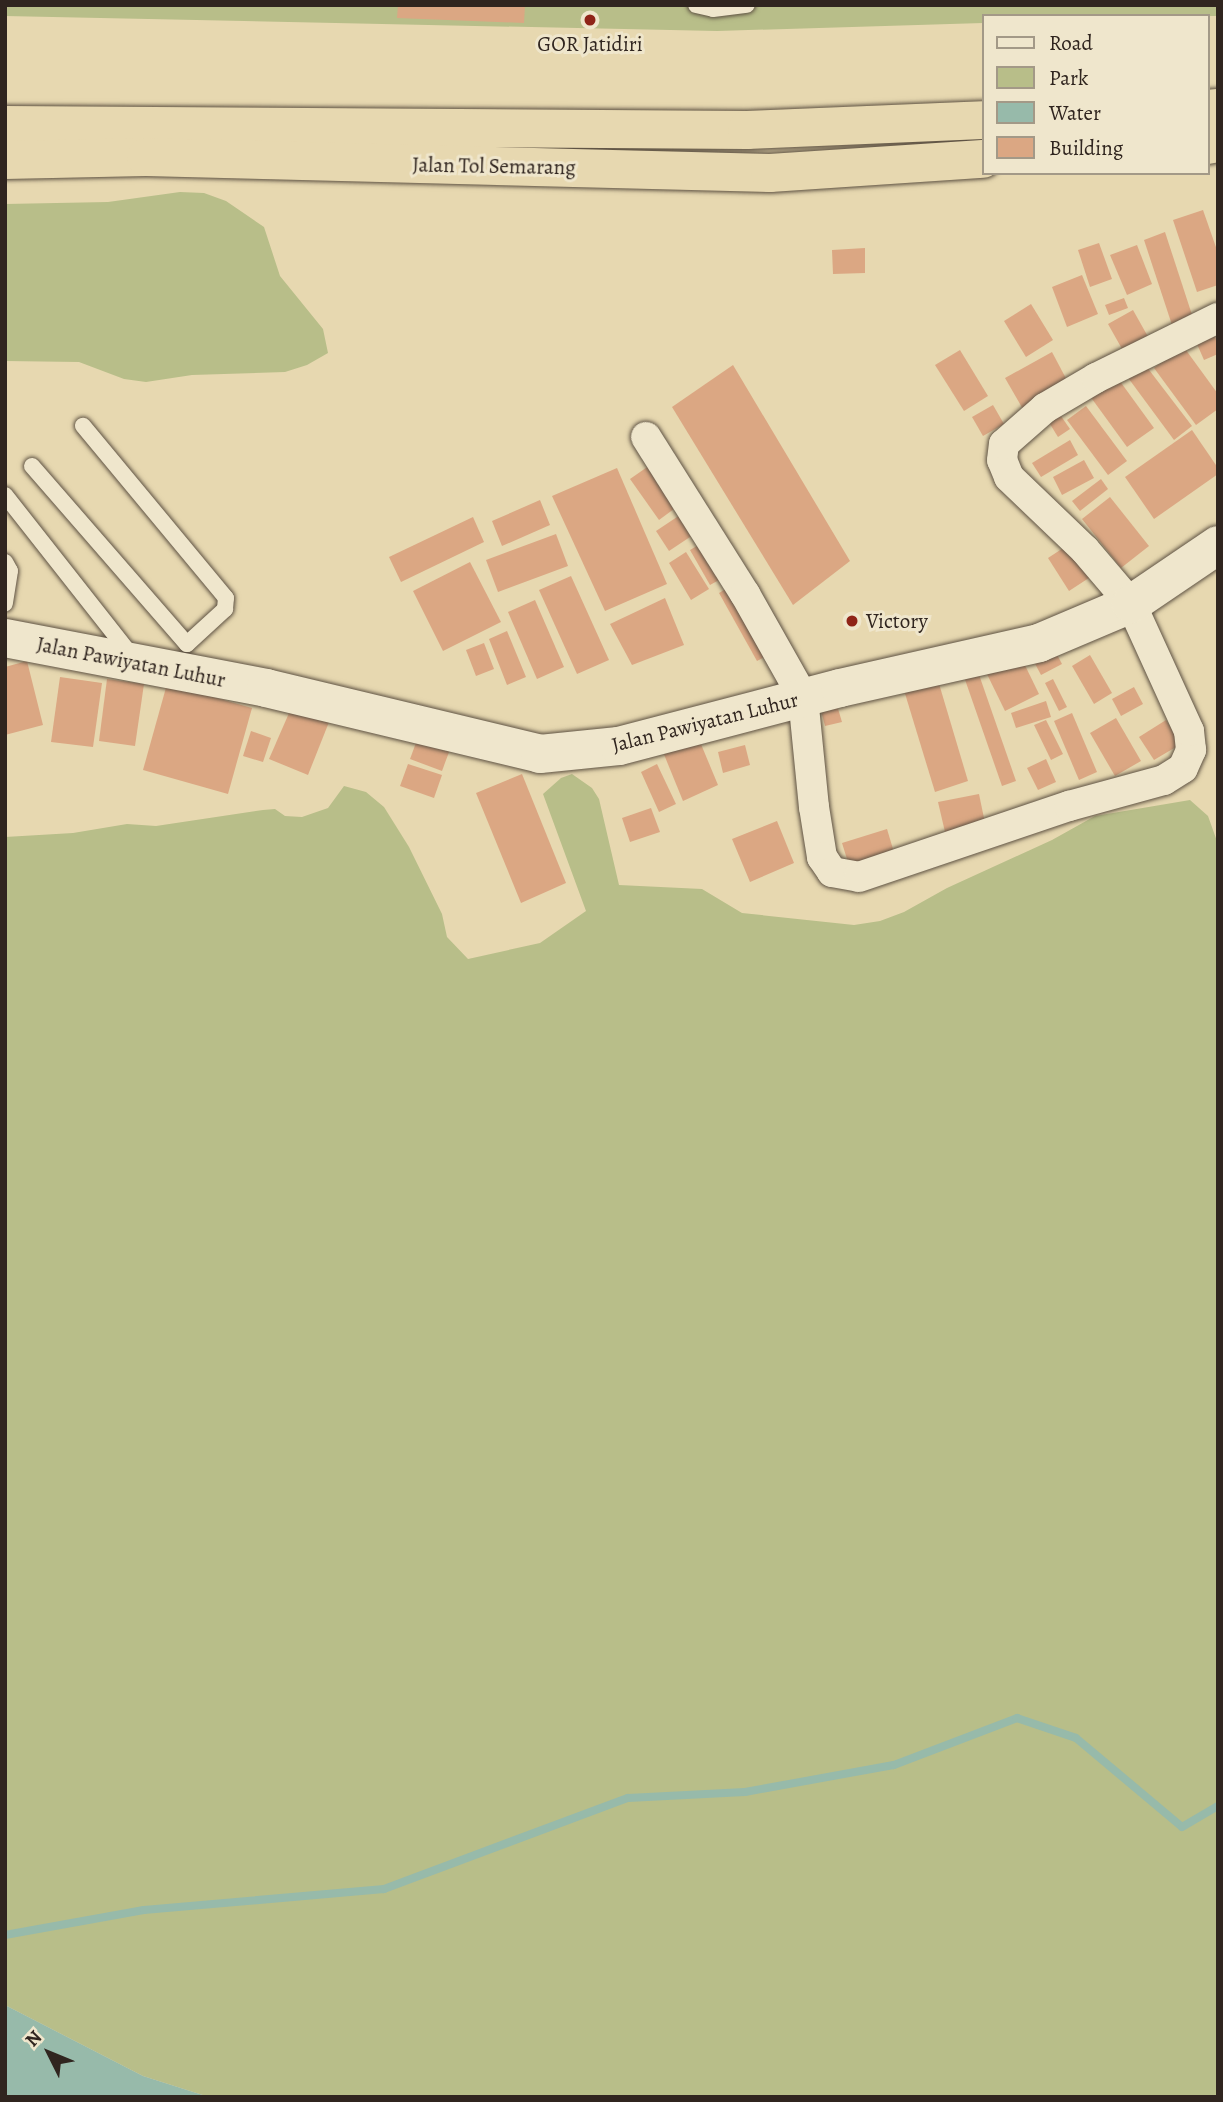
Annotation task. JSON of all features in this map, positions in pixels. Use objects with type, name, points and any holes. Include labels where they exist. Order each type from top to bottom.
[{"type":"highway","name":"Jalan Tol Semarang","points":[[5,125],[747,130],[982,120]]},
{"type":"highway","name":"Jalan Tol Semarang","points":[[5,160],[146,157],[770,173],[982,159]]},
{"type":"main road","name":"Jalan Pawiyatan Luhur","points":[[5,638],[137,663],[185,658],[266,688],[540,754],[620,746],[803,697],[1039,643],[1131,604],[1218,545]]},
{"type":"street","points":[[646,437],[746,594],[803,697],[822,857],[832,872],[859,877],[1069,806],[1164,780],[1182,768],[1191,750],[1189,731],[1131,604],[1085,550],[1009,477],[1002,460],[1004,443],[1045,408],[1096,378],[1218,318]]},
{"type":"lane","points":[[696,5],[713,9],[747,5]]},
{"type":"lane","points":[[32,466],[185,658],[225,609],[226,598],[83,426]]},
{"type":"lane","points":[[5,495],[137,663]]},
{"type":"lane","points":[[5,562],[10,570],[5,604]]},
{"type":"green space","name":"GOR Jatidiri","points":[[5,5],[1218,5],[1218,16],[982,14],[982,23],[717,31],[5,16]]},
{"type":"green space","points":[[180,192],[204,193],[226,201],[264,227],[280,276],[323,329],[328,353],[307,365],[285,372],[192,375],[146,382],[124,379],[79,362],[5,361],[5,204],[108,202]]},
{"type":"green space","points":[[572,774],[592,788],[599,799],[619,885],[702,889],[742,913],[854,925],[880,921],[904,912],[947,888],[1052,840],[1095,816],[1190,800],[1208,816],[1218,844],[1218,2097],[209,2097],[143,2076],[5,2005],[5,837],[73,833],[127,824],[156,826],[275,809],[285,816],[302,817],[328,808],[344,786],[366,792],[384,807],[409,847],[442,914],[447,937],[468,959],[540,943],[586,911],[543,794],[561,778]]},
{"type":"water","points":[[5,2005],[143,2076],[209,2097],[5,2097]]},
{"type":"building","points":[[398,5],[525,5],[524,23],[397,18]]},
{"type":"building","points":[[1203,210],[1218,253],[1218,285],[1197,292],[1173,220]]},
{"type":"building","points":[[1165,232],[1195,324],[1174,331],[1144,240]]},
{"type":"building","points":[[1099,243],[1112,279],[1090,287],[1078,250]]},
{"type":"building","points":[[1137,245],[1152,284],[1127,295],[1110,255]]},
{"type":"building","points":[[865,248],[865,273],[833,274],[832,250]]},
{"type":"building","points":[[1082,275],[1098,314],[1067,327],[1052,287]]},
{"type":"building","points":[[1124,298],[1128,308],[1109,315],[1105,305]]},
{"type":"building","points":[[1031,304],[1053,340],[1026,357],[1004,321]]},
{"type":"building","points":[[1133,310],[1151,342],[1126,356],[1108,324]]},
{"type":"building","points":[[1211,328],[1218,344],[1218,354],[1204,360],[1193,335]]},
{"type":"building","points":[[1183,346],[1218,394],[1218,409],[1196,425],[1154,368]]},
{"type":"building","points":[[960,350],[988,396],[964,411],[935,365]]},
{"type":"building","points":[[1052,352],[1070,386],[1024,411],[1005,378]]},
{"type":"building","points":[[1143,362],[1192,426],[1174,440],[1126,375]]},
{"type":"building","points":[[733,365],[850,561],[793,605],[672,407]]},
{"type":"building","points":[[1114,373],[1154,428],[1127,447],[1087,392]]},
{"type":"building","points":[[993,405],[1004,424],[983,436],[972,417]]},
{"type":"building","points":[[1086,406],[1127,461],[1108,475],[1067,420]]},
{"type":"building","points":[[1056,409],[1070,429],[1058,437],[1045,416]]},
{"type":"building","points":[[1192,430],[1218,468],[1218,474],[1154,519],[1125,477]]},
{"type":"building","points":[[1070,440],[1078,455],[1041,477],[1032,463]]},
{"type":"building","points":[[1084,460],[1094,478],[1062,495],[1053,477]]},
{"type":"building","points":[[653,463],[682,503],[659,520],[630,479]]},
{"type":"building","points":[[617,468],[667,584],[605,611],[552,496]]},
{"type":"building","points":[[1101,479],[1108,489],[1080,511],[1072,501]]},
{"type":"building","points":[[1110,497],[1149,546],[1121,568],[1082,519]]},
{"type":"building","points":[[540,500],[550,525],[502,546],[492,521]]},
{"type":"building","points":[[689,509],[702,529],[669,551],[656,531]]},
{"type":"building","points":[[473,517],[484,542],[401,582],[389,557]]},
{"type":"building","points":[[556,534],[568,566],[498,592],[486,560]]},
{"type":"building","points":[[709,539],[730,574],[710,585],[690,550]]},
{"type":"building","points":[[1074,541],[1095,574],[1069,591],[1048,558]]},
{"type":"building","points":[[686,552],[709,589],[691,600],[669,563]]},
{"type":"building","points":[[470,562],[501,622],[443,651],[413,591]]},
{"type":"building","points":[[571,576],[609,660],[577,674],[539,590]]},
{"type":"building","points":[[736,583],[774,652],[757,661],[719,593]]},
{"type":"building","points":[[665,598],[684,645],[632,665],[610,624]]},
{"type":"building","points":[[535,600],[564,667],[537,679],[508,612]]},
{"type":"building","points":[[507,631],[526,677],[507,685],[489,639]]},
{"type":"building","points":[[484,643],[494,669],[476,676],[466,650]]},
{"type":"building","points":[[1053,647],[1062,664],[1041,675],[1032,658]]},
{"type":"building","points":[[1019,653],[1039,694],[1005,711],[985,670]]},
{"type":"building","points":[[1090,655],[1112,693],[1094,704],[1072,666]]},
{"type":"building","points":[[27,661],[43,725],[5,735],[5,667]]},
{"type":"building","points":[[976,666],[1016,781],[1002,786],[962,671]]},
{"type":"building","points":[[60,677],[102,683],[93,747],[51,742]]},
{"type":"building","points":[[937,677],[968,781],[935,792],[903,687]]},
{"type":"building","points":[[107,679],[144,684],[135,746],[99,741]]},
{"type":"building","points":[[1053,679],[1067,707],[1059,711],[1045,683]]},
{"type":"building","points":[[167,684],[252,708],[228,794],[143,770]]},
{"type":"building","points":[[1134,687],[1143,704],[1121,716],[1112,699]]},
{"type":"building","points":[[296,697],[333,712],[308,775],[269,759]]},
{"type":"building","points":[[1046,701],[1051,717],[1016,728],[1011,713]]},
{"type":"building","points":[[836,702],[842,722],[825,726],[820,707]]},
{"type":"building","points":[[1072,713],[1097,772],[1079,780],[1054,721]]},
{"type":"building","points":[[1116,718],[1141,761],[1115,776],[1090,733]]},
{"type":"building","points":[[1046,720],[1063,754],[1051,760],[1034,725]]},
{"type":"building","points":[[1166,720],[1181,744],[1154,760],[1139,737]]},
{"type":"building","points":[[251,731],[271,738],[263,762],[243,756]]},
{"type":"building","points":[[420,732],[452,744],[442,771],[410,759]]},
{"type":"building","points":[[698,737],[718,785],[683,801],[663,752]]},
{"type":"building","points":[[745,745],[750,765],[723,773],[718,752]]},
{"type":"building","points":[[1046,759],[1056,782],[1038,790],[1027,768]]},
{"type":"building","points":[[408,764],[442,775],[434,798],[400,786]]},
{"type":"building","points":[[657,764],[676,804],[659,812],[641,772]]},
{"type":"building","points":[[522,774],[566,883],[521,903],[476,793]]},
{"type":"building","points":[[979,794],[985,823],[945,832],[938,802]]},
{"type":"building","points":[[651,808],[660,832],[630,842],[622,818]]},
{"type":"building","points":[[777,821],[794,863],[750,882],[732,839]]},
{"type":"building","points":[[887,829],[896,859],[851,872],[842,843]]},
{"type":"waterway","points":[[5,1935],[144,1910],[384,1889],[628,1798],[745,1792],[894,1765],[1017,1718],[1076,1738],[1182,1827],[1218,1806]]},
{"type":"place","name":"GOR Jatidiri","points":[[590,20]]},
{"type":"place","name":"Victory","points":[[852,621]]}]
